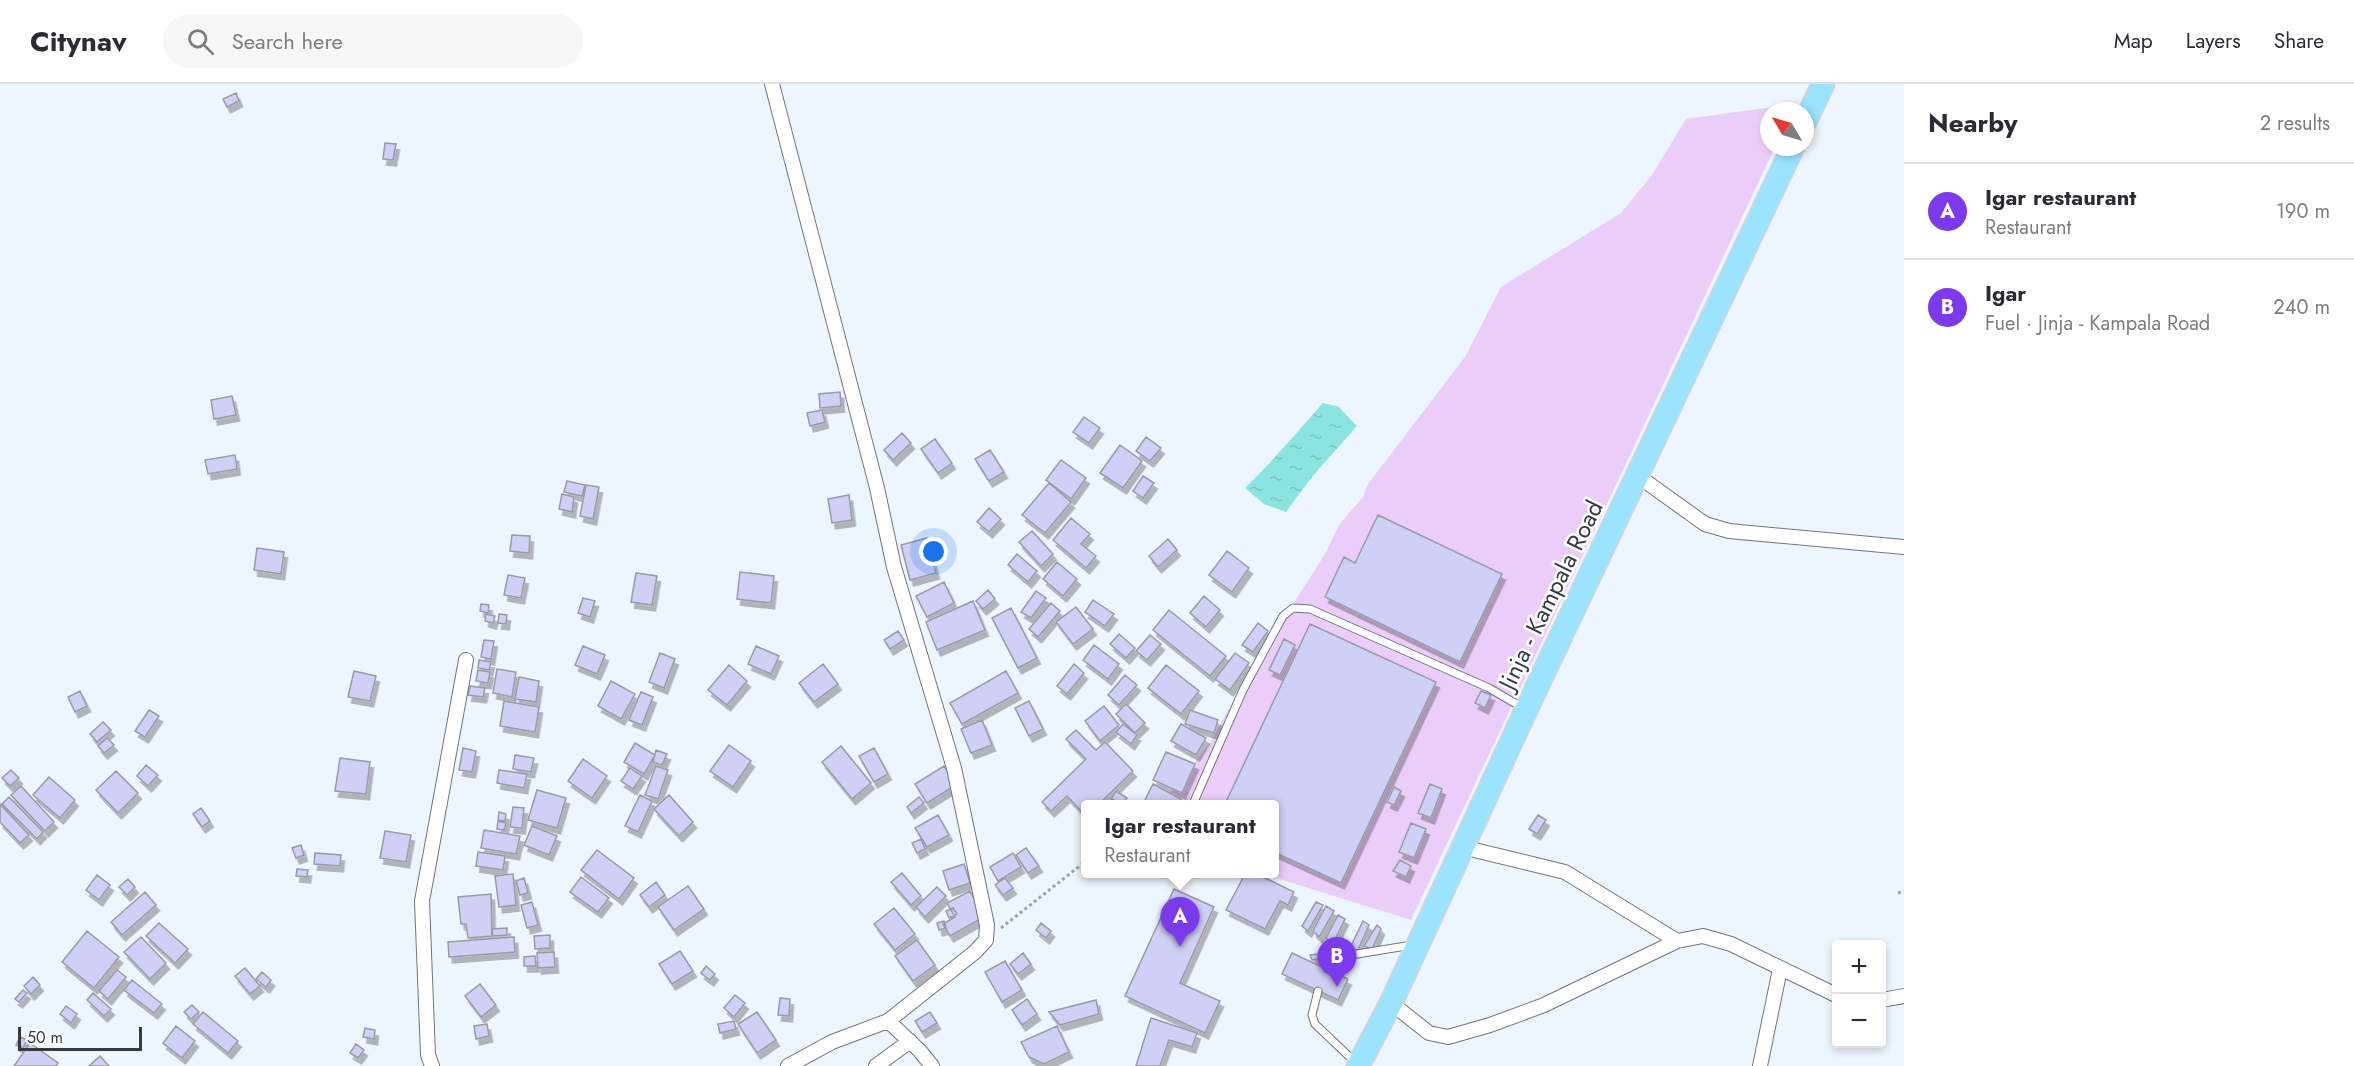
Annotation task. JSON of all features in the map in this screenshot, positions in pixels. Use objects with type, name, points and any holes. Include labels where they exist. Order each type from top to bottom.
[{"type":"highway","points":[[1814,103],[1823,84]]},
{"type":"highway","name":"Jinja - Kampala Road","points":[[1358,1066],[1391,1003],[1526,710],[1789,156]]},
{"type":"street","points":[[772,84],[877,488],[894,567],[954,768],[987,925],[986,940],[888,1021],[831,1042],[788,1066]]},
{"type":"street","points":[[1638,476],[1705,524],[1729,531],[1904,547]]},
{"type":"street","points":[[432,1066],[429,1055],[422,901],[466,660]]},
{"type":"street","points":[[1462,847],[1565,872],[1677,941]]},
{"type":"street","points":[[1391,1003],[1429,1033],[1448,1037],[1490,1025],[1544,1005],[1677,941],[1703,936],[1731,944],[1834,994]]},
{"type":"street","points":[[1760,1066],[1779,969]]},
{"type":"street","points":[[1886,999],[1904,996]]},
{"type":"street","points":[[888,1021],[932,1066]]},
{"type":"street","points":[[876,1066],[910,1041]]},
{"type":"lane","points":[[1195,800],[1243,690],[1283,616],[1293,608],[1310,609],[1489,688],[1526,710]]},
{"type":"lane","points":[[1328,969],[1339,957],[1417,944]]},
{"type":"lane","points":[[1318,991],[1312,1015],[1315,1024],[1358,1066]]},
{"type":"path","points":[[986,940],[1081,865]]},
{"type":"path","points":[[1898,893],[1904,891]]},
{"type":"shaded area","points":[[1760,109],[1760,156],[1771,156],[1411,920],[1277,878],[1279,878],[1279,800],[1164,800],[1210,743],[1245,679],[1325,554],[1339,525],[1363,497],[1368,484],[1465,357],[1501,287],[1621,213],[1652,175],[1686,119]]},
{"type":"water","points":[[1323,403],[1339,407],[1357,426],[1311,478],[1286,512],[1264,504],[1245,488]]},
{"type":"building","points":[[236,93],[239,101],[227,107],[223,99]]},
{"type":"building","points":[[385,143],[396,144],[393,160],[383,159]]},
{"type":"building","points":[[840,392],[841,406],[820,408],[819,394]]},
{"type":"building","points":[[232,396],[236,415],[214,419],[211,400]]},
{"type":"building","points":[[822,410],[825,422],[810,426],[807,413]]},
{"type":"building","points":[[1084,417],[1100,428],[1089,443],[1073,432]]},
{"type":"building","points":[[902,433],[911,443],[893,460],[884,450]]},
{"type":"building","points":[[1146,437],[1161,448],[1150,461],[1136,451]]},
{"type":"building","points":[[935,439],[952,463],[938,473],[921,449]]},
{"type":"building","points":[[1120,445],[1142,461],[1123,488],[1100,473]]},
{"type":"building","points":[[990,450],[1004,472],[989,481],[975,459]]},
{"type":"building","points":[[235,455],[237,469],[208,474],[205,460]]},
{"type":"building","points":[[1061,460],[1086,478],[1071,499],[1046,480]]},
{"type":"building","points":[[1143,476],[1154,483],[1143,498],[1133,491]]},
{"type":"building","points":[[567,481],[585,485],[582,496],[564,492]]},
{"type":"building","points":[[1049,483],[1071,502],[1045,533],[1022,515]]},
{"type":"building","points":[[586,485],[599,487],[593,519],[580,516]]},
{"type":"building","points":[[562,494],[574,497],[572,512],[559,509]]},
{"type":"building","points":[[849,495],[852,520],[832,523],[828,499]]},
{"type":"building","points":[[989,508],[1001,519],[989,532],[977,522]]},
{"type":"building","points":[[1378,515],[1502,574],[1460,662],[1325,597],[1344,557],[1355,563]]},
{"type":"building","points":[[1071,518],[1090,534],[1081,544],[1096,556],[1086,568],[1053,540]]},
{"type":"building","points":[[1032,531],[1053,554],[1041,566],[1019,542]]},
{"type":"building","points":[[512,535],[530,536],[529,553],[510,551]]},
{"type":"building","points":[[927,538],[936,573],[910,580],[901,545]]},
{"type":"building","points":[[1168,539],[1177,550],[1158,567],[1149,556]]},
{"type":"building","points":[[257,548],[284,552],[281,574],[254,570]]},
{"type":"building","points":[[1227,551],[1249,568],[1232,592],[1209,575]]},
{"type":"building","points":[[1017,554],[1037,571],[1028,582],[1008,565]]},
{"type":"building","points":[[1057,562],[1077,579],[1063,596],[1043,579]]},
{"type":"building","points":[[740,572],[774,576],[771,603],[737,599]]},
{"type":"building","points":[[636,573],[657,576],[652,605],[631,602]]},
{"type":"building","points":[[508,575],[525,578],[521,598],[504,595]]},
{"type":"building","points":[[944,582],[954,603],[927,617],[916,596]]},
{"type":"building","points":[[988,590],[995,599],[983,609],[976,601]]},
{"type":"building","points":[[1036,591],[1046,598],[1031,618],[1021,612]]},
{"type":"building","points":[[1204,596],[1220,610],[1206,627],[1190,613]]},
{"type":"building","points":[[583,598],[595,601],[590,617],[578,613]]},
{"type":"building","points":[[1093,600],[1114,614],[1105,626],[1085,612]]},
{"type":"building","points":[[973,601],[985,630],[937,650],[926,622]]},
{"type":"building","points":[[1051,603],[1060,611],[1038,637],[1029,629]]},
{"type":"building","points":[[481,604],[489,605],[488,613],[480,611]]},
{"type":"building","points":[[1076,607],[1093,629],[1073,644],[1056,622]]},
{"type":"building","points":[[1011,608],[1037,658],[1018,668],[992,618]]},
{"type":"building","points":[[1169,610],[1226,656],[1210,676],[1153,630]]},
{"type":"building","points":[[486,614],[495,616],[493,623],[485,621]]},
{"type":"building","points":[[499,614],[507,615],[506,624],[498,623]]},
{"type":"building","points":[[1258,623],[1268,631],[1253,652],[1242,645]]},
{"type":"building","points":[[1310,624],[1436,682],[1341,883],[1279,854],[1279,800],[1227,800]]},
{"type":"building","points":[[898,631],[904,640],[890,649],[884,640]]},
{"type":"building","points":[[1119,634],[1135,648],[1126,658],[1110,644]]},
{"type":"building","points":[[1150,635],[1161,644],[1147,660],[1136,651]]},
{"type":"building","points":[[1284,639],[1295,645],[1280,675],[1269,670]]},
{"type":"building","points":[[484,640],[494,641],[491,659],[481,657]]},
{"type":"building","points":[[1094,645],[1119,664],[1108,679],[1083,660]]},
{"type":"building","points":[[583,646],[605,655],[597,674],[575,665]]},
{"type":"building","points":[[756,646],[779,656],[771,674],[748,664]]},
{"type":"building","points":[[660,653],[675,659],[664,688],[649,682]]},
{"type":"building","points":[[1235,653],[1249,663],[1230,690],[1215,679]]},
{"type":"building","points":[[479,660],[491,662],[489,670],[478,668]]},
{"type":"building","points":[[823,664],[838,684],[814,702],[799,683]]},
{"type":"building","points":[[1074,664],[1084,673],[1067,694],[1057,686]]},
{"type":"building","points":[[729,665],[747,681],[727,705],[708,690]]},
{"type":"building","points":[[1166,665],[1199,691],[1181,714],[1148,688]]},
{"type":"building","points":[[497,669],[516,672],[512,697],[493,693]]},
{"type":"building","points":[[478,670],[490,672],[488,683],[476,681]]},
{"type":"building","points":[[354,671],[376,676],[370,701],[348,697]]},
{"type":"building","points":[[1006,671],[1018,693],[962,724],[950,703]]},
{"type":"building","points":[[1125,675],[1137,685],[1119,705],[1108,695]]},
{"type":"building","points":[[519,677],[539,681],[536,702],[515,699]]},
{"type":"building","points":[[611,681],[635,694],[621,719],[598,706]]},
{"type":"building","points":[[470,686],[485,688],[483,697],[468,695]]},
{"type":"building","points":[[80,691],[87,706],[75,712],[68,697]]},
{"type":"building","points":[[1481,691],[1491,695],[1485,708],[1475,703]]},
{"type":"building","points":[[641,692],[653,697],[642,725],[629,720]]},
{"type":"building","points":[[504,701],[539,707],[535,732],[500,726]]},
{"type":"building","points":[[1029,701],[1043,729],[1029,736],[1015,708]]},
{"type":"building","points":[[1126,704],[1145,723],[1135,733],[1116,714]]},
{"type":"building","points":[[1104,706],[1119,725],[1100,741],[1085,721]]},
{"type":"building","points":[[149,710],[159,716],[145,737],[135,731]]},
{"type":"building","points":[[1190,710],[1218,720],[1214,733],[1185,724]]},
{"type":"building","points":[[982,720],[992,745],[971,753],[961,729]]},
{"type":"building","points":[[103,722],[111,730],[97,742],[90,734]]},
{"type":"building","points":[[1123,724],[1137,735],[1131,744],[1116,732]]},
{"type":"building","points":[[1181,724],[1206,738],[1196,755],[1171,741]]},
{"type":"building","points":[[1076,730],[1096,750],[1105,742],[1133,771],[1103,800],[1081,800],[1081,811],[1067,796],[1051,811],[1042,802],[1086,759],[1066,739]]},
{"type":"building","points":[[107,738],[114,745],[104,753],[98,746]]},
{"type":"building","points":[[635,743],[655,755],[644,774],[624,762]]},
{"type":"building","points":[[729,745],[751,761],[733,787],[710,771]]},
{"type":"building","points":[[841,746],[871,783],[852,799],[822,762]]},
{"type":"building","points":[[463,748],[476,751],[472,772],[459,770]]},
{"type":"building","points":[[874,748],[888,774],[874,782],[859,756]]},
{"type":"building","points":[[656,750],[667,754],[662,765],[653,762]]},
{"type":"building","points":[[1166,752],[1195,764],[1182,793],[1153,780]]},
{"type":"building","points":[[515,755],[534,758],[531,772],[513,769]]},
{"type":"building","points":[[340,758],[370,762],[366,794],[335,791]]},
{"type":"building","points":[[583,759],[607,776],[592,798],[568,781]]},
{"type":"building","points":[[146,765],[158,775],[148,786],[137,776]]},
{"type":"building","points":[[656,766],[668,770],[658,799],[645,795]]},
{"type":"building","points":[[944,766],[956,785],[927,803],[915,784]]},
{"type":"building","points":[[630,768],[642,776],[633,789],[621,781]]},
{"type":"building","points":[[11,770],[19,778],[10,786],[2,778]]},
{"type":"building","points":[[499,770],[527,774],[524,788],[497,783]]},
{"type":"building","points":[[116,771],[138,793],[118,813],[96,790]]},
{"type":"building","points":[[49,777],[75,800],[60,818],[33,795]]},
{"type":"building","points":[[1153,784],[1181,799],[1181,800],[1145,800]]},
{"type":"building","points":[[1430,784],[1442,789],[1431,818],[1418,813]]},
{"type":"building","points":[[21,786],[54,822],[45,831],[11,795]]},
{"type":"building","points":[[1394,787],[1401,791],[1394,805],[1387,802]]},
{"type":"building","points":[[537,790],[566,798],[557,828],[528,820]]},
{"type":"building","points":[[1116,791],[1127,798],[1126,800],[1111,799]]},
{"type":"building","points":[[640,795],[652,801],[638,832],[625,826]]},
{"type":"building","points":[[669,795],[693,822],[679,836],[654,809]]},
{"type":"building","points":[[9,797],[43,832],[37,839],[2,804]]},
{"type":"building","points":[[919,797],[924,803],[911,813],[907,807]]},
{"type":"building","points":[[0,804],[29,835],[20,843],[0,822]]},
{"type":"building","points":[[513,807],[524,808],[522,828],[510,827]]},
{"type":"building","points":[[201,808],[210,821],[202,827],[193,814]]},
{"type":"building","points":[[499,812],[506,814],[505,821],[498,820]]},
{"type":"building","points":[[938,815],[949,835],[927,847],[915,828]]},
{"type":"building","points":[[1538,815],[1546,820],[1537,834],[1529,829]]},
{"type":"building","points":[[498,821],[506,823],[504,830],[497,829]]},
{"type":"building","points":[[1411,823],[1426,829],[1414,858],[1399,852]]},
{"type":"building","points":[[532,826],[557,836],[549,855],[524,845]]},
{"type":"building","points":[[484,830],[520,836],[516,854],[481,848]]},
{"type":"building","points":[[385,831],[411,835],[406,862],[380,858]]},
{"type":"building","points":[[921,839],[925,849],[917,853],[912,843]]},
{"type":"building","points":[[301,845],[304,855],[296,858],[292,848]]},
{"type":"building","points":[[1026,848],[1039,866],[1028,873],[1016,855]]},
{"type":"building","points":[[597,850],[634,878],[619,899],[581,870]]},
{"type":"building","points":[[478,852],[505,856],[503,870],[476,866]]},
{"type":"building","points":[[315,853],[341,855],[340,866],[314,864]]},
{"type":"building","points":[[1013,853],[1021,867],[998,881],[990,867]]},
{"type":"building","points":[[1400,860],[1411,866],[1406,877],[1393,871]]},
{"type":"building","points":[[964,864],[970,883],[949,890],[943,871]]},
{"type":"building","points":[[297,869],[308,870],[307,877],[296,876]]},
{"type":"building","points":[[902,873],[921,896],[911,905],[891,882]]},
{"type":"building","points":[[513,874],[516,905],[499,907],[495,876]]},
{"type":"building","points":[[97,875],[110,885],[99,900],[86,890]]},
{"type":"building","points":[[581,877],[609,898],[598,912],[570,892]]},
{"type":"building","points":[[524,878],[528,893],[520,895],[516,881]]},
{"type":"building","points":[[1005,878],[1013,888],[1003,895],[995,885]]},
{"type":"building","points":[[1243,878],[1265,878],[1294,892],[1288,905],[1280,901],[1265,929],[1226,910]]},
{"type":"building","points":[[128,879],[135,887],[127,895],[119,887]]},
{"type":"building","points":[[656,882],[665,895],[649,907],[640,895]]},
{"type":"building","points":[[688,886],[704,909],[674,930],[658,907]]},
{"type":"building","points":[[937,887],[946,896],[925,917],[916,907]]},
{"type":"building","points":[[1174,889],[1214,907],[1180,983],[1220,1001],[1205,1033],[1125,996]]},
{"type":"building","points":[[970,891],[984,917],[950,936],[943,924],[955,917],[947,903]]},
{"type":"building","points":[[145,892],[156,905],[122,935],[111,922]]},
{"type":"building","points":[[491,894],[492,936],[468,938],[466,924],[461,924],[458,897]]},
{"type":"building","points":[[532,902],[538,925],[527,928],[521,905]]},
{"type":"building","points":[[1316,902],[1323,905],[1308,931],[1302,926]]},
{"type":"building","points":[[1326,906],[1334,911],[1319,937],[1313,931]]},
{"type":"building","points":[[894,908],[915,934],[895,950],[874,924]]},
{"type":"building","points":[[953,908],[957,914],[949,918],[946,911]]},
{"type":"building","points":[[1338,915],[1345,919],[1333,944],[1326,938]]},
{"type":"building","points":[[944,921],[946,928],[939,930],[937,923]]},
{"type":"building","points":[[1363,921],[1369,925],[1358,950],[1350,948]]},
{"type":"building","points":[[159,923],[188,949],[175,963],[146,936]]},
{"type":"building","points":[[1041,923],[1051,931],[1046,938],[1036,930]]},
{"type":"building","points":[[1377,925],[1381,929],[1372,949],[1364,946]]},
{"type":"building","points":[[507,928],[507,935],[493,936],[492,929]]},
{"type":"building","points":[[87,931],[119,957],[94,988],[62,962]]},
{"type":"building","points":[[550,935],[550,948],[535,949],[534,936]]},
{"type":"building","points":[[141,937],[166,963],[150,979],[124,952]]},
{"type":"building","points":[[514,937],[515,952],[449,957],[448,942]]},
{"type":"building","points":[[917,940],[935,965],[913,981],[895,956]]},
{"type":"building","points":[[680,951],[693,971],[672,984],[659,964]]},
{"type":"building","points":[[554,952],[555,967],[538,968],[537,953]]},
{"type":"building","points":[[1337,952],[1338,955],[1312,960],[1310,955]]},
{"type":"building","points":[[1023,953],[1031,964],[1018,974],[1010,964]]},
{"type":"building","points":[[1292,953],[1348,979],[1338,1000],[1282,974]]},
{"type":"building","points":[[535,956],[536,966],[524,966],[524,957]]},
{"type":"building","points":[[1005,961],[1022,990],[1002,1002],[985,972]]},
{"type":"building","points":[[706,966],[715,974],[710,980],[701,973]]},
{"type":"building","points":[[245,968],[260,986],[250,994],[235,976]]},
{"type":"building","points":[[117,970],[126,977],[108,999],[99,991]]},
{"type":"building","points":[[262,972],[271,980],[266,987],[256,979]]},
{"type":"building","points":[[33,977],[40,985],[31,994],[24,986]]},
{"type":"building","points":[[132,980],[162,1004],[154,1013],[124,990]]},
{"type":"building","points":[[480,984],[496,1005],[481,1017],[465,996]]},
{"type":"building","points":[[23,990],[27,993],[19,1002],[15,999]]},
{"type":"building","points":[[93,993],[111,1009],[104,1016],[87,1000]]},
{"type":"building","points":[[735,995],[745,1003],[734,1017],[724,1008]]},
{"type":"building","points":[[780,998],[790,999],[789,1016],[778,1015]]},
{"type":"building","points":[[1027,999],[1037,1014],[1022,1025],[1012,1010]]},
{"type":"building","points":[[1096,1000],[1099,1014],[1060,1025],[1049,1012]]},
{"type":"building","points":[[192,1005],[199,1012],[191,1019],[184,1012]]},
{"type":"building","points":[[66,1006],[77,1014],[71,1023],[60,1014]]},
{"type":"building","points":[[203,1012],[238,1041],[228,1053],[193,1024]]},
{"type":"building","points":[[757,1012],[776,1040],[757,1053],[738,1024]]},
{"type":"building","points":[[930,1012],[937,1023],[922,1032],[915,1021]]},
{"type":"building","points":[[1151,1018],[1197,1033],[1192,1047],[1169,1040],[1160,1066],[1136,1066]]},
{"type":"building","points":[[734,1021],[736,1029],[720,1033],[718,1024]]},
{"type":"building","points":[[487,1024],[489,1036],[476,1039],[474,1026]]},
{"type":"building","points":[[176,1026],[195,1041],[182,1058],[163,1043]]},
{"type":"building","points":[[1057,1026],[1069,1052],[1044,1064],[1029,1057],[1021,1042]]},
{"type":"building","points":[[365,1028],[375,1030],[374,1039],[363,1037]]},
{"type":"building","points":[[20,1037],[27,1040],[23,1048],[16,1045]]},
{"type":"building","points":[[30,1043],[58,1063],[56,1066],[14,1066]]},
{"type":"building","points":[[356,1044],[364,1050],[358,1058],[350,1053]]},
{"type":"building","points":[[100,1056],[109,1066],[89,1066]]},
{"type":"place","name":"Igar restaurant","points":[[1180,947]]},
{"type":"place","name":"Igar","points":[[1337,987]]}]
